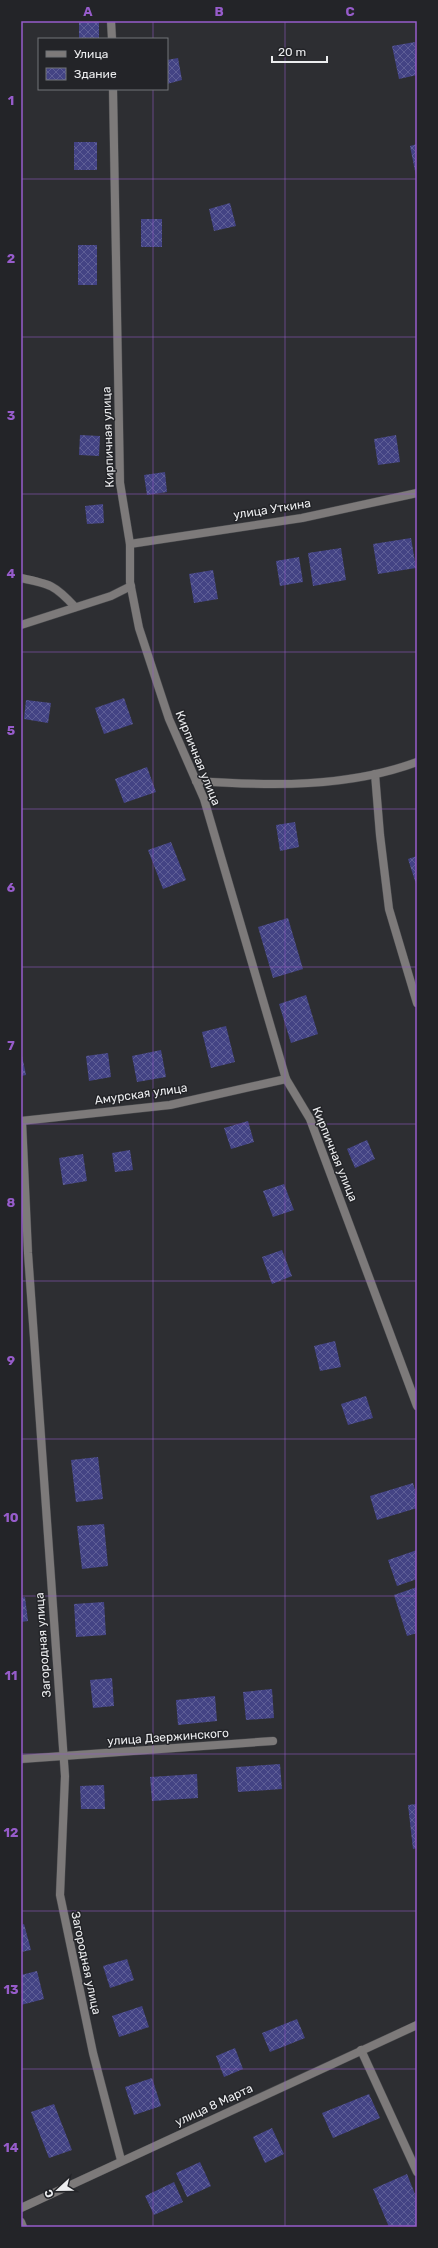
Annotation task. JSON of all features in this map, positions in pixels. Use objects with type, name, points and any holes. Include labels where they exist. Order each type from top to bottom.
[{"type":"street","points":[[111,21],[112,38]]},
{"type":"street","name":"Кирпичная улица","points":[[113,90],[120,483],[130,544],[131,586],[139,628],[169,719],[204,799],[286,1078],[310,1119],[417,1406]]},
{"type":"street","name":"улица Уткина","points":[[130,544],[302,518],[417,493]]},
{"type":"street","points":[[21,578],[46,583],[58,589],[76,607]]},
{"type":"street","points":[[21,625],[111,596],[131,586]]},
{"type":"street","points":[[196,781],[248,785],[316,782],[396,770],[417,762]]},
{"type":"street","points":[[375,774],[380,835],[389,909],[417,1003]]},
{"type":"street","name":"Амурская улица","points":[[21,1121],[170,1105],[286,1078]]},
{"type":"street","name":"Загородная улица","points":[[21,1121],[28,1253],[65,1776],[60,1895],[94,2053],[121,2160]]},
{"type":"street","name":"улица Дзержинского","points":[[21,1759],[273,1741]]},
{"type":"street","name":"улица 8 Марта","points":[[21,2208],[121,2160],[417,2025]]},
{"type":"street","points":[[361,2050],[417,2172]]},
{"type":"street","points":[[21,2222],[23,2227]]},
{"type":"building","points":[[79,21],[99,21],[99,38],[79,38]]},
{"type":"building","points":[[415,42],[417,75],[399,79],[392,46]]},
{"type":"building","points":[[178,58],[182,80],[168,84],[168,60]]},
{"type":"building","points":[[74,142],[97,142],[97,170],[74,170]]},
{"type":"building","points":[[417,144],[417,176],[416,176],[410,146]]},
{"type":"building","points":[[230,203],[236,226],[214,231],[209,209]]},
{"type":"building","points":[[141,219],[162,219],[162,247],[141,247]]},
{"type":"building","points":[[78,245],[97,245],[97,285],[78,285]]},
{"type":"building","points":[[80,435],[100,436],[99,456],[79,455]]},
{"type":"building","points":[[396,435],[400,462],[378,465],[374,439]]},
{"type":"building","points":[[165,472],[167,492],[147,495],[144,475]]},
{"type":"building","points":[[103,504],[104,523],[87,524],[85,506]]},
{"type":"building","points":[[411,538],[416,568],[378,574],[373,544]]},
{"type":"building","points":[[341,548],[346,580],[313,586],[308,553]]},
{"type":"building","points":[[299,557],[303,582],[280,586],[276,561]]},
{"type":"building","points":[[213,570],[218,599],[194,603],[189,574]]},
{"type":"building","points":[[124,698],[133,724],[104,734],[95,708]]},
{"type":"building","points":[[26,700],[51,703],[48,723],[24,719]]},
{"type":"building","points":[[147,767],[156,792],[124,803],[115,779]]},
{"type":"building","points":[[295,822],[299,847],[280,851],[276,825]]},
{"type":"building","points":[[171,842],[186,880],[163,889],[148,850]]},
{"type":"building","points":[[417,856],[417,884],[416,884],[408,859]]},
{"type":"building","points":[[288,918],[303,969],[273,978],[258,927]]},
{"type":"building","points":[[306,995],[318,1034],[291,1043],[279,1004]]},
{"type":"building","points":[[226,1026],[235,1062],[211,1068],[202,1032]]},
{"type":"building","points":[[161,1050],[166,1077],[137,1082],[132,1056]]},
{"type":"building","points":[[21,1051],[26,1075],[21,1076]]},
{"type":"building","points":[[108,1053],[111,1077],[89,1081],[86,1056]]},
{"type":"building","points":[[248,1121],[254,1142],[231,1149],[224,1128]]},
{"type":"building","points":[[367,1140],[375,1159],[355,1168],[347,1149]]},
{"type":"building","points":[[130,1150],[133,1170],[115,1172],[112,1153]]},
{"type":"building","points":[[83,1154],[87,1181],[63,1185],[59,1158]]},
{"type":"building","points":[[284,1184],[294,1210],[273,1217],[263,1191]]},
{"type":"building","points":[[282,1250],[292,1276],[272,1284],[262,1257]]},
{"type":"building","points":[[335,1341],[341,1367],[320,1371],[314,1346]]},
{"type":"building","points":[[366,1396],[373,1418],[348,1425],[341,1404]]},
{"type":"building","points":[[98,1457],[103,1499],[76,1502],[71,1460]]},
{"type":"building","points":[[413,1483],[417,1497],[417,1508],[377,1520],[370,1496]]},
{"type":"building","points":[[104,1524],[108,1566],[82,1569],[77,1526]]},
{"type":"building","points":[[417,1550],[417,1579],[397,1586],[388,1560]]},
{"type":"building","points":[[417,1587],[417,1633],[407,1636],[394,1595]]},
{"type":"building","points":[[25,1597],[28,1621],[21,1622],[21,1598]]},
{"type":"building","points":[[104,1602],[106,1635],[76,1637],[74,1604]]},
{"type":"building","points":[[112,1678],[114,1706],[93,1708],[90,1680]]},
{"type":"building","points":[[272,1689],[274,1718],[246,1720],[243,1692]]},
{"type":"building","points":[[215,1696],[217,1721],[178,1725],[176,1700]]},
{"type":"building","points":[[280,1764],[282,1789],[238,1792],[236,1767]]},
{"type":"building","points":[[197,1774],[198,1798],[152,1801],[150,1777]]},
{"type":"building","points":[[104,1785],[105,1809],[81,1809],[80,1786]]},
{"type":"building","points":[[417,1804],[417,1848],[413,1849],[408,1805]]},
{"type":"building","points":[[24,1924],[31,1950],[21,1952],[21,1925]]},
{"type":"building","points":[[127,1959],[134,1980],[110,1988],[103,1966]]},
{"type":"building","points":[[37,1971],[44,1999],[21,2005],[21,1975]]},
{"type":"building","points":[[142,2006],[149,2027],[119,2037],[112,2016]]},
{"type":"building","points":[[297,2019],[305,2038],[270,2052],[262,2033]]},
{"type":"building","points":[[235,2048],[243,2069],[224,2077],[216,2056]]},
{"type":"building","points":[[152,2078],[161,2106],[134,2115],[125,2087]]},
{"type":"building","points":[[369,2094],[380,2118],[333,2138],[322,2113]]},
{"type":"building","points":[[54,2104],[72,2150],[49,2158],[31,2112]]},
{"type":"building","points":[[272,2128],[284,2154],[265,2163],[253,2137]]},
{"type":"building","points":[[200,2162],[211,2186],[187,2197],[176,2173]]},
{"type":"building","points":[[407,2174],[417,2199],[417,2227],[389,2227],[373,2189]]},
{"type":"building","points":[[174,2182],[183,2202],[154,2215],[145,2196]]}]
